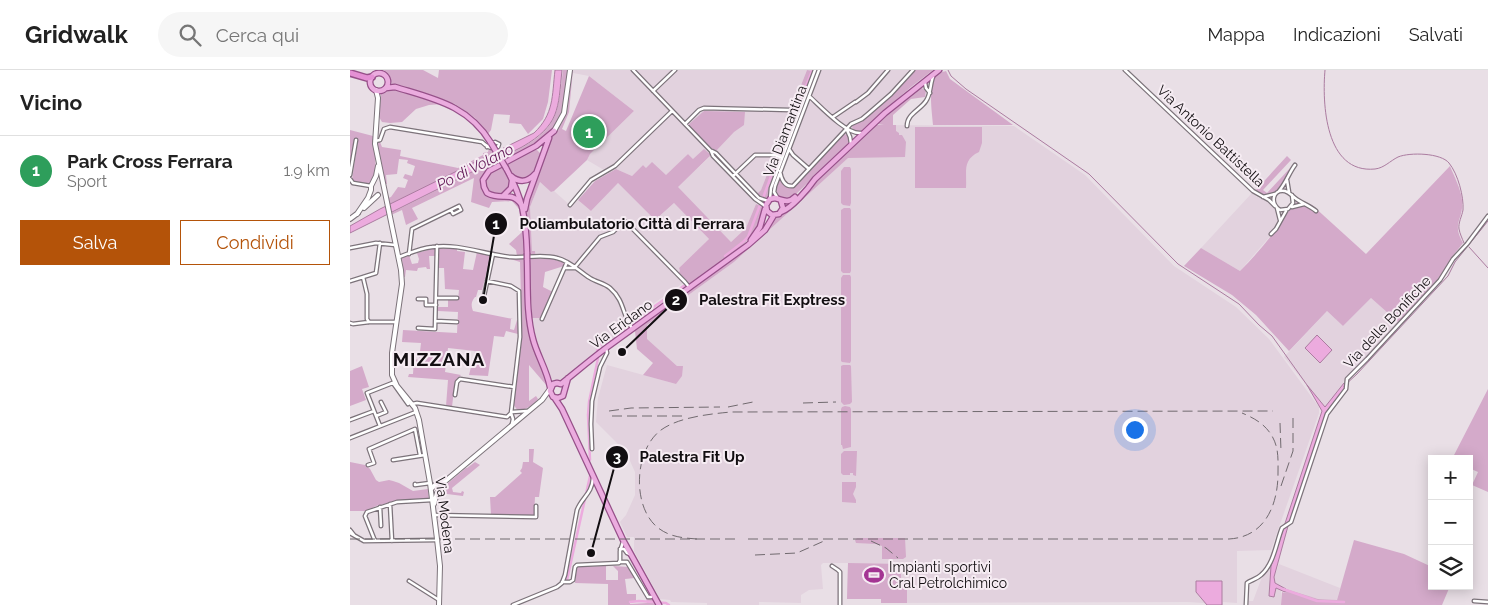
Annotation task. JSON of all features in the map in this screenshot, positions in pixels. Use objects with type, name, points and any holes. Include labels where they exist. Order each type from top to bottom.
[{"type":"highway","points":[[350,73],[368,78],[379,73]]},
{"type":"highway","points":[[364,77],[370,83]]},
{"type":"main road","points":[[524,211],[520,202],[515,198],[491,195],[485,190],[483,184],[486,174],[533,148],[549,137],[554,131],[564,113],[570,70]]},
{"type":"main road","name":"Via Eridano","points":[[431,489],[436,489],[542,400],[553,384],[568,378],[632,328],[738,253],[763,231],[774,215],[788,208],[850,145],[937,71]]},
{"type":"main road","points":[[394,383],[392,364],[402,282],[399,257],[375,141],[378,98],[376,90],[372,88],[370,83],[379,73],[395,87]]},
{"type":"main road","points":[[378,98],[388,80]]},
{"type":"main road","points":[[376,90],[390,86],[395,87],[455,107],[474,120],[489,145],[516,180],[524,181],[532,178],[538,169]]},
{"type":"main road","points":[[524,211],[546,146],[554,131]]},
{"type":"main road","points":[[533,148],[546,146]]},
{"type":"main road","points":[[533,148],[539,150],[542,153],[542,157]]},
{"type":"main road","points":[[356,214],[367,201],[378,161]]},
{"type":"main road","points":[[507,170],[524,211],[527,230],[531,329],[537,352],[546,374],[550,394],[562,409],[623,540],[659,605]]},
{"type":"main road","points":[[503,196],[511,188],[512,179]]},
{"type":"main road","name":"Via Eridano","points":[[738,253],[757,232],[769,200],[788,201],[793,199],[815,179]]},
{"type":"main road","points":[[372,186],[379,181],[384,184]]},
{"type":"main road","points":[[372,186],[374,194],[379,195],[386,201]]},
{"type":"main road","points":[[350,219],[384,190]]},
{"type":"main road","points":[[374,199],[380,197],[386,201]]},
{"type":"main road","points":[[780,200],[783,206],[781,212]]},
{"type":"main road","points":[[766,207],[768,213],[774,215]]},
{"type":"main road","points":[[546,374],[565,389]]},
{"type":"main road","points":[[562,409],[561,401],[568,378]]},
{"type":"main road","name":"Via Modena","points":[[394,383],[416,412],[422,455],[429,477],[438,540],[440,566],[439,603]]},
{"type":"main road","name":"Via Eridano","points":[[542,400],[563,396]]},
{"type":"main road","points":[[429,477],[439,485]]},
{"type":"main road","name":"Via Eridano","points":[[434,513],[439,485]]},
{"type":"street","points":[[632,70],[710,151],[716,153],[755,200],[766,207]]},
{"type":"street","points":[[653,91],[675,70]]},
{"type":"street","name":"Via Diamantina","points":[[769,200],[770,190],[789,148],[817,70]]},
{"type":"street","name":"Via Diamantina","points":[[780,200],[775,194],[774,188],[799,113],[817,70]]},
{"type":"street","points":[[833,117],[868,94],[888,70]]},
{"type":"street","points":[[780,171],[783,181],[791,187],[852,123],[863,118],[914,70]]},
{"type":"street","name":"Via Antonio Battistella","points":[[1125,70],[1253,191],[1282,210],[1289,208]]},
{"type":"street","name":"Via Eridano","points":[[930,93],[932,78],[937,71]]},
{"type":"street","points":[[924,81],[930,87]]},
{"type":"street","points":[[924,81],[926,89]]},
{"type":"street","points":[[907,126],[906,123],[910,116],[925,103],[930,93],[923,87],[916,88]]},
{"type":"street","points":[[809,96],[846,129],[851,138],[850,145]]},
{"type":"street","points":[[685,124],[699,110],[704,108],[790,110],[799,113]]},
{"type":"street","points":[[570,205],[591,180],[615,166],[672,111]]},
{"type":"street","points":[[375,141],[380,140],[384,129],[390,127],[482,142],[489,145]]},
{"type":"street","points":[[846,129],[855,133],[864,133]]},
{"type":"street","points":[[350,175],[356,140]]},
{"type":"street","points":[[789,148],[793,155],[809,169]]},
{"type":"street","points":[[734,175],[755,155],[774,155],[784,158],[793,155]]},
{"type":"street","points":[[1278,193],[1295,165]]},
{"type":"street","points":[[734,175],[763,200],[769,200]]},
{"type":"street","points":[[350,178],[353,183],[372,186]]},
{"type":"street","points":[[1271,234],[1293,201],[1287,178]]},
{"type":"street","name":"Via Antonio Battistella","points":[[1262,196],[1269,196],[1284,191],[1291,194]]},
{"type":"street","name":"Via Antonio Battistella","points":[[1278,193],[1274,200],[1279,214],[1279,222]]},
{"type":"street","points":[[1291,194],[1298,201],[1316,211]]},
{"type":"street","points":[[755,200],[758,196]]},
{"type":"street","points":[[1289,208],[1306,204]]},
{"type":"street","points":[[409,254],[412,229],[451,210]]},
{"type":"street","name":"Via delle Bonifiche","points":[[1246,605],[1247,583],[1260,576],[1263,572],[1273,554],[1282,527],[1290,524],[1327,414],[1347,387],[1347,378],[1440,280],[1453,259],[1488,216]]},
{"type":"street","points":[[576,268],[600,236],[613,232],[624,222],[689,287]]},
{"type":"street","points":[[350,248],[380,243],[396,245]]},
{"type":"street","points":[[350,281],[376,272],[380,243]]},
{"type":"street","points":[[418,328],[435,329],[437,246]]},
{"type":"street","points":[[399,257],[428,247],[437,246],[510,257],[554,257],[567,262],[589,278],[613,291],[623,306],[628,323],[632,328]]},
{"type":"street","points":[[484,296],[493,254]]},
{"type":"street","points":[[542,319],[567,262]]},
{"type":"street","points":[[564,268],[576,268]]},
{"type":"street","points":[[362,277],[367,294],[367,319],[369,322]]},
{"type":"street","points":[[487,281],[511,286],[519,291],[520,337],[511,415],[512,424]]},
{"type":"street","points":[[436,298],[457,298]]},
{"type":"street","points":[[418,299],[426,299],[426,305],[436,305]]},
{"type":"street","points":[[436,321],[457,322]]},
{"type":"street","points":[[350,323],[396,322]]},
{"type":"street","points":[[592,449],[592,401],[600,367],[607,352],[606,348]]},
{"type":"street","points":[[455,395],[457,382],[460,379],[514,386]]},
{"type":"street","points":[[380,426],[367,393],[394,383]]},
{"type":"street","points":[[376,416],[386,412],[382,402]]},
{"type":"street","points":[[411,403],[507,417],[516,412],[528,411]]},
{"type":"street","points":[[512,405],[519,419]]},
{"type":"street","points":[[350,420],[374,411]]},
{"type":"street","points":[[350,438],[416,412]]},
{"type":"street","points":[[511,415],[519,419]]},
{"type":"street","name":"Via Modena","points":[[368,465],[374,462],[369,449],[415,429],[419,434]]},
{"type":"street","points":[[393,460],[422,455]]},
{"type":"street","points":[[590,492],[593,474]]},
{"type":"street","points":[[415,484],[430,483]]},
{"type":"street","points":[[513,605],[556,587],[562,582],[565,575],[576,510],[581,501],[590,492],[595,490],[601,492]]},
{"type":"street","points":[[375,541],[365,515],[367,512],[396,502],[432,500]]},
{"type":"street","points":[[390,504],[392,541]]},
{"type":"street","points":[[434,513],[536,517],[536,506]]},
{"type":"street","points":[[380,507],[381,526]]},
{"type":"street","points":[[350,530],[357,538]]},
{"type":"street","points":[[350,534],[362,541],[438,540]]},
{"type":"street","points":[[619,562],[623,540]]},
{"type":"street","points":[[620,549],[624,549],[631,555]]},
{"type":"street","points":[[562,582],[573,580],[577,565],[627,562],[648,597],[651,597]]},
{"type":"street","points":[[832,566],[839,570],[840,574],[840,605]]},
{"type":"street","name":"Via Modena","points":[[409,581],[439,603]]},
{"type":"street","points":[[1474,601],[1487,603]]},
{"type":"shaded area","points":[[384,70],[423,70],[438,78],[439,70],[552,70],[548,102],[543,119],[528,134],[521,124],[509,123],[510,115],[494,114],[491,130],[488,134],[475,118],[455,104],[392,84]]},
{"type":"shaded area","points":[[563,70],[568,70],[563,111],[553,130],[534,147],[488,170],[484,173],[481,181],[484,192],[509,197],[518,202],[523,218],[525,256],[517,256],[516,250],[509,244],[522,232],[519,209],[512,201],[492,202],[489,208],[471,202],[474,178],[412,208],[418,219],[406,225],[402,210],[391,215],[391,213],[523,147],[544,132],[551,124],[558,106]]},
{"type":"shaded area","points":[[571,70],[573,70],[569,112],[562,129],[566,131],[589,76],[634,111],[554,191],[551,192],[540,182],[530,207],[532,251],[535,251],[536,259],[553,259],[565,263],[564,266],[545,272],[543,287],[553,292],[541,318],[532,318],[529,233],[526,209],[550,140],[567,110]]},
{"type":"shaded area","points":[[573,70],[807,70],[792,107],[799,110],[797,115],[792,114],[778,152],[782,154],[780,160],[773,159],[761,190],[757,194],[756,204],[746,228],[731,242],[677,187],[711,156],[693,159],[688,154],[666,176],[643,165],[632,176],[616,169],[609,173],[587,160],[590,154],[634,111],[589,76],[573,73]]},
{"type":"shaded area","points":[[807,70],[814,71],[799,110],[792,108]]},
{"type":"shaded area","points":[[821,70],[915,70],[863,120],[854,123],[812,167],[795,155],[792,149]]},
{"type":"shaded area","points":[[915,70],[933,70],[860,132],[853,131],[852,126],[854,123],[859,122],[889,97]]},
{"type":"shaded area","points":[[946,71],[950,79],[1013,125],[933,125],[931,100],[933,81],[937,75]]},
{"type":"shaded area","points":[[389,88],[442,104],[416,109],[402,122],[382,122],[379,117],[381,94]]},
{"type":"shaded area","points":[[922,88],[926,91],[925,97],[911,99],[893,115],[893,125],[896,125],[896,131],[899,135],[902,135],[906,142],[905,157],[848,158],[734,262],[647,325],[647,339],[677,366],[683,366],[682,376],[676,384],[643,375],[653,363],[637,349],[635,331],[737,256],[768,229],[773,219],[781,216],[875,125],[884,125],[876,124],[914,92]]},
{"type":"shaded area","points":[[704,111],[745,112],[744,125],[734,132],[716,151],[688,125]]},
{"type":"shaded area","points":[[878,125],[1014,126],[1085,175],[1174,266],[1236,307],[1269,339],[1319,407],[1319,413],[1271,550],[1237,551],[1237,603],[1223,602],[1223,605],[1206,605],[1204,603],[1188,602],[881,603],[881,599],[847,599],[848,563],[823,563],[821,565],[823,589],[809,590],[801,595],[801,603],[759,602],[759,605],[707,605],[707,603],[671,602],[670,600],[660,599],[634,551],[634,537],[627,537],[620,522],[626,515],[635,495],[635,472],[626,452],[596,422],[598,398],[607,365],[676,384],[677,366],[646,339],[647,325],[734,262]]},
{"type":"shaded area","points":[[915,127],[982,127],[982,143],[979,152],[970,159],[966,167],[966,188],[915,188]]},
{"type":"shaded area","points":[[350,130],[373,136],[375,172],[371,184],[354,182],[352,180],[358,140],[355,139],[350,165]]},
{"type":"shaded area","points":[[845,134],[849,136],[850,140],[847,145],[792,198],[789,200],[777,195],[776,189],[779,177],[786,185],[792,187]]},
{"type":"shaded area","points":[[380,142],[382,147],[401,150],[400,156],[458,168],[488,152],[489,148],[495,153],[389,205],[388,198],[391,197],[398,187],[405,188],[408,180],[403,178],[405,174],[412,176],[415,166],[407,163],[408,160],[399,159],[397,174],[386,175],[387,184],[385,184],[377,144]]},
{"type":"shaded area","points":[[704,149],[711,155],[678,187],[731,242],[746,228],[756,204],[762,206],[763,211],[756,228],[741,247],[689,284],[678,273],[680,271],[679,268],[709,239],[674,203],[655,220],[618,183],[591,211],[578,200],[595,181],[616,169],[632,176],[643,165],[646,168],[652,162],[666,175],[688,154],[693,159]]},
{"type":"shaded area","points":[[533,150],[537,150],[541,154],[532,177],[518,180],[512,175],[506,164]]},
{"type":"shaded area","points":[[1287,156],[1291,160],[1263,190],[1267,193],[1292,166],[1274,194],[1268,196],[1255,191]]},
{"type":"shaded area","points":[[773,159],[780,160],[768,198],[764,199],[757,194],[761,190]]},
{"type":"shaded area","points":[[503,166],[510,180],[509,189],[499,195],[488,192],[486,178],[494,170]]},
{"type":"shaded area","points":[[1450,166],[1461,196],[1462,207],[1458,230],[1463,243],[1452,257],[1444,272],[1398,322],[1371,298],[1343,326],[1327,311],[1289,351],[1256,315],[1232,295],[1184,266],[1201,248],[1240,271],[1276,230],[1298,200],[1312,205],[1366,254]]},
{"type":"shaded area","points":[[844,167],[850,167],[851,169],[850,206],[841,203],[841,171]]},
{"type":"shaded area","points":[[540,182],[551,192],[554,191],[572,207],[578,200],[591,211],[618,183],[655,220],[674,203],[709,239],[679,268],[679,273],[686,281],[614,331],[618,336],[561,381],[557,382],[551,379],[545,368],[536,343],[532,318],[541,318],[565,263],[553,259],[536,259],[535,251],[532,251],[530,207]]},
{"type":"shaded area","points":[[1252,193],[1272,204],[1278,216],[1279,226],[1240,271],[1201,248]]},
{"type":"shaded area","points":[[850,208],[851,210],[850,273],[843,273],[841,271],[841,210]]},
{"type":"shaded area","points":[[435,248],[435,256],[429,256],[430,269],[426,267],[418,268],[417,271],[406,270],[405,277],[403,277],[402,258],[409,255],[412,264],[418,263],[417,253]]},
{"type":"shaded area","points":[[438,248],[457,249],[457,251],[465,252],[463,269],[473,270],[477,252],[491,255],[482,290],[478,290],[472,302],[473,311],[513,319],[511,319],[510,329],[514,330],[518,320],[519,336],[518,334],[506,331],[504,337],[494,336],[488,376],[469,375],[475,351],[448,348],[445,372],[461,375],[455,381],[452,407],[446,406],[448,380],[408,377],[409,374],[413,374],[414,359],[419,360],[421,343],[402,342],[403,330],[457,333],[458,312],[438,311],[438,307],[448,307],[448,300],[458,300],[459,290],[445,289],[444,268],[438,268]]},
{"type":"shaded area","points":[[507,258],[525,259],[532,344],[548,385],[529,365],[529,401],[536,396],[538,399],[524,410],[518,411],[513,404],[522,333],[520,262]]},
{"type":"shaded area","points":[[843,275],[850,275],[851,277],[850,363],[841,361],[841,278]]},
{"type":"shaded area","points":[[1371,298],[1398,322],[1343,382],[1325,408],[1284,357],[1327,311],[1343,326]]},
{"type":"shaded area","points":[[362,366],[369,387],[362,389],[366,400],[350,406],[350,371]]},
{"type":"shaded area","points":[[841,366],[851,366],[852,402],[844,405],[841,402]]},
{"type":"shaded area","points":[[1488,389],[1488,492],[1473,485],[1478,472],[1473,470],[1473,455],[1454,455]]},
{"type":"shaded area","points":[[845,406],[851,409],[851,447],[843,449],[841,445],[841,409]]},
{"type":"shaded area","points":[[529,449],[534,449],[533,462],[543,468],[539,497],[535,497],[534,516],[491,515],[490,497],[495,497],[522,473],[520,471],[523,462],[529,462]]},
{"type":"shaded area","points":[[844,451],[857,451],[856,476],[853,473],[843,475],[841,473],[841,454]]},
{"type":"shaded area","points":[[350,462],[365,465],[379,482],[393,481],[413,491],[428,489],[429,499],[397,501],[376,506],[366,511],[350,511]]},
{"type":"shaded area","points":[[475,462],[480,465],[452,488],[453,492],[464,492],[463,496],[439,493],[442,488]]},
{"type":"shaded area","points":[[842,482],[856,482],[853,494],[856,503],[842,502]]},
{"type":"shaded area","points":[[857,538],[905,538],[906,557],[903,559],[882,559],[882,546],[856,543],[855,540]]},
{"type":"shaded area","points":[[1354,540],[1404,554],[1428,565],[1428,590],[1448,590],[1442,605],[1281,605],[1282,592],[1285,593],[1286,589],[1318,599],[1337,600]]},
{"type":"shaded area","name":"Impianti sportivi Cral Petrolchimico","points":[[848,563],[901,564],[901,585],[907,585],[907,603],[881,603],[881,599],[847,599]]},
{"type":"shaded area","points":[[1279,564],[1340,588],[1337,600],[1318,599],[1289,591],[1278,585],[1275,583],[1274,577]]},
{"type":"shaded area","points":[[1270,565],[1269,596],[1275,595],[1275,588],[1281,591],[1281,605],[1249,605],[1249,601],[1253,601],[1262,577]]},
{"type":"shaded area","points":[[606,566],[606,580],[618,580],[618,571],[613,566],[629,567],[635,578],[625,579],[627,594],[636,594],[636,601],[630,601],[630,604],[647,603],[646,598],[652,598],[656,605],[608,605],[608,584],[575,583],[577,567]]},
{"type":"water","name":"Po di Volano","points":[[555,70],[562,70],[558,106],[550,123],[534,139],[522,147],[350,233],[350,226],[380,209],[534,133],[541,126],[549,112]]},
{"type":"water","points":[[1317,335],[1332,350],[1320,363],[1305,348]]},
{"type":"water","points":[[1344,383],[1346,387],[1326,412],[1288,526],[1274,577],[1275,583],[1286,589],[1285,592],[1276,588],[1274,597],[1269,596],[1271,566],[1322,411],[1307,385],[1325,407]]},
{"type":"water","points":[[1196,581],[1222,581],[1222,605],[1207,605],[1196,592]]},
{"type":"waterway","points":[[948,70],[951,76],[966,89],[1089,174],[1178,264],[1239,304],[1272,336],[1307,385]]},
{"type":"waterway","points":[[1325,70],[1326,117],[1336,149],[1346,160],[1358,168],[1375,169],[1384,166],[1398,157],[1410,154],[1433,155],[1445,160],[1455,173],[1461,192],[1463,210],[1459,227],[1464,243]]},
{"type":"waterway","points":[[797,108],[812,71]]},
{"type":"waterway","points":[[780,153],[795,114]]},
{"type":"waterway","points":[[763,198],[777,160]]},
{"type":"waterway","points":[[725,256],[748,237],[760,205]]},
{"type":"waterway","points":[[1344,386],[1448,276],[1455,262],[1488,221]]},
{"type":"waterway","points":[[1469,247],[1488,268]]},
{"type":"waterway","points":[[652,308],[685,285]]},
{"type":"waterway","points":[[631,324],[649,310]]},
{"type":"waterway","points":[[616,334],[628,326]]},
{"type":"waterway","points":[[597,352],[598,347],[603,343]]},
{"type":"waterway","points":[[590,460],[589,402],[598,358]]},
{"type":"waterway","points":[[586,494],[590,476]]},
{"type":"waterway","points":[[567,580],[585,499]]},
{"type":"waterway","points":[[1283,589],[1317,601],[1344,602]]},
{"type":"waterway","points":[[630,602],[666,603],[669,605]]},
{"type":"railway","points":[[728,407],[753,402]]},
{"type":"railway","points":[[803,403],[836,402]]},
{"type":"railway","points":[[609,411],[631,408],[720,407]]},
{"type":"railway","points":[[697,539],[671,535],[657,527],[649,518],[643,506],[640,492],[641,464],[645,451],[652,439],[668,426],[695,417],[731,412],[1273,411]]},
{"type":"railway","points":[[748,539],[1229,539],[1241,537],[1260,526],[1267,517],[1275,497],[1278,468],[1277,450],[1272,436],[1259,422],[1242,413]]},
{"type":"railway","points":[[612,416],[687,416]]},
{"type":"railway","points":[[1281,486],[1293,451],[1293,418]]},
{"type":"railway","points":[[1280,423],[1281,451]]},
{"type":"railway","points":[[350,539],[740,539]]},
{"type":"railway","points":[[755,555],[797,553],[824,541]]},
{"type":"railway","points":[[871,541],[886,548],[898,558]]},
{"type":"place","name":"Park Cross Ferrara","points":[[589,132]]},
{"type":"place","name":"Poliambulatorio Città di Ferrara","points":[[483,300]]},
{"type":"place","name":"Palestra Fit Exptress","points":[[622,352]]},
{"type":"place","name":"Palestra Fit Up","points":[[591,553]]},
{"type":"place","name":"Impianti sportivi Cral Petrolchimico","points":[[874,575]]},
{"type":"district","name":"MIZZANA","points":[[439,359]]}]
